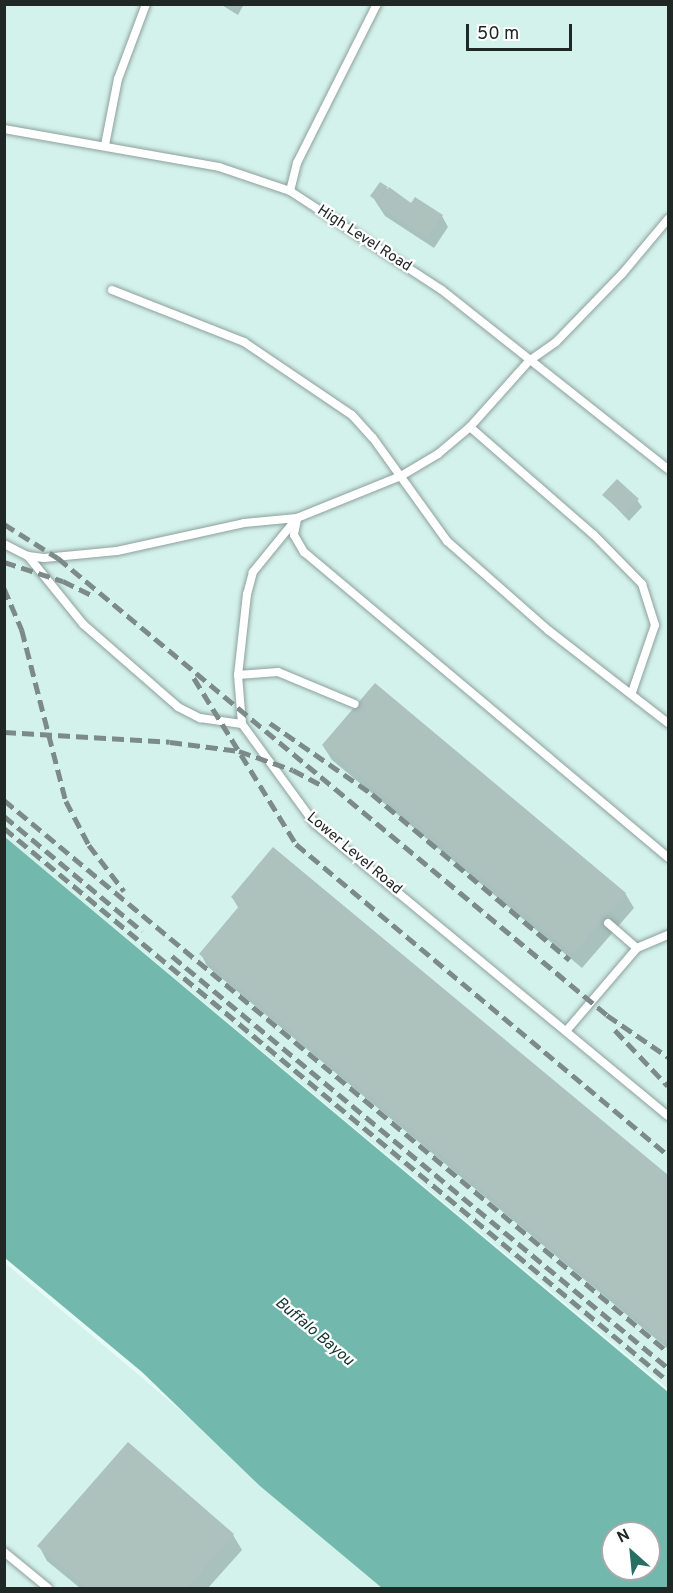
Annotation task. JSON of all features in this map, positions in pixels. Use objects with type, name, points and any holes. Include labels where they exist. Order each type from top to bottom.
[{"type":"lane","points":[[105,146],[115,90],[146,4]]},
{"type":"lane","points":[[290,191],[301,154],[377,4]]},
{"type":"lane","name":"High Level Road","points":[[4,129],[219,167],[290,191],[442,290],[529,362],[669,469]]},
{"type":"lane","points":[[4,544],[28,556],[58,558],[117,551],[244,523],[297,518],[400,476],[438,454],[470,427],[529,362],[567,331],[669,219]]},
{"type":"lane","points":[[112,290],[244,342],[352,416],[400,476],[447,542],[548,630],[632,692],[669,723]]},
{"type":"lane","points":[[470,427],[594,535],[642,584],[655,625],[632,692]]},
{"type":"lane","points":[[28,556],[82,624],[178,707],[200,718],[242,724],[238,675],[247,594],[254,572],[297,518]]},
{"type":"lane","points":[[297,518],[294,535],[304,552],[669,857]]},
{"type":"lane","points":[[238,675],[278,672],[355,704]]},
{"type":"lane","name":"Lower Level Road","points":[[242,724],[315,824],[669,1116]]},
{"type":"lane","points":[[608,922],[637,948]]},
{"type":"lane","points":[[567,1030],[637,948],[669,935]]},
{"type":"lane","points":[[4,1552],[48,1588]]},
{"type":"shaded area","points":[[4,5],[668,5],[668,1389],[5,837]]},
{"type":"shaded area","points":[[4,1262],[139,1375],[388,1588],[5,1588]]},
{"type":"water","name":"Buffalo Bayou","points":[[5,837],[668,1392],[668,1588],[382,1588],[260,1486],[142,1372],[5,1258]]},
{"type":"building","points":[[380,182],[388,187],[377,201],[370,196]]},
{"type":"building","points":[[389,187],[411,203],[415,197],[443,215],[427,238],[377,204]]},
{"type":"building","points":[[617,479],[639,499],[624,514],[602,495]]},
{"type":"building","points":[[375,683],[626,893],[573,954],[322,745]]},
{"type":"building","points":[[273,847],[668,1175],[668,1344],[199,954],[240,905],[231,897]]},
{"type":"building","points":[[128,1442],[234,1534],[187,1588],[87,1588],[37,1546]]},
{"type":"railway","points":[[4,524],[58,558],[607,1015],[668,1057]]},
{"type":"railway","points":[[4,562],[63,581],[94,596]]},
{"type":"railway","points":[[4,588],[22,630],[66,801],[89,845],[124,891]]},
{"type":"railway","points":[[194,678],[296,844],[668,1155]]},
{"type":"railway","points":[[270,723],[372,794],[570,960]]},
{"type":"railway","points":[[4,732],[170,742],[239,751],[293,770],[321,785]]},
{"type":"railway","points":[[4,800],[668,1352]]},
{"type":"railway","points":[[4,816],[142,931]]},
{"type":"railway","points":[[4,828],[668,1381]]},
{"type":"railway","points":[[172,956],[668,1368]]},
{"type":"railway","points":[[615,1030],[668,1086]]}]
